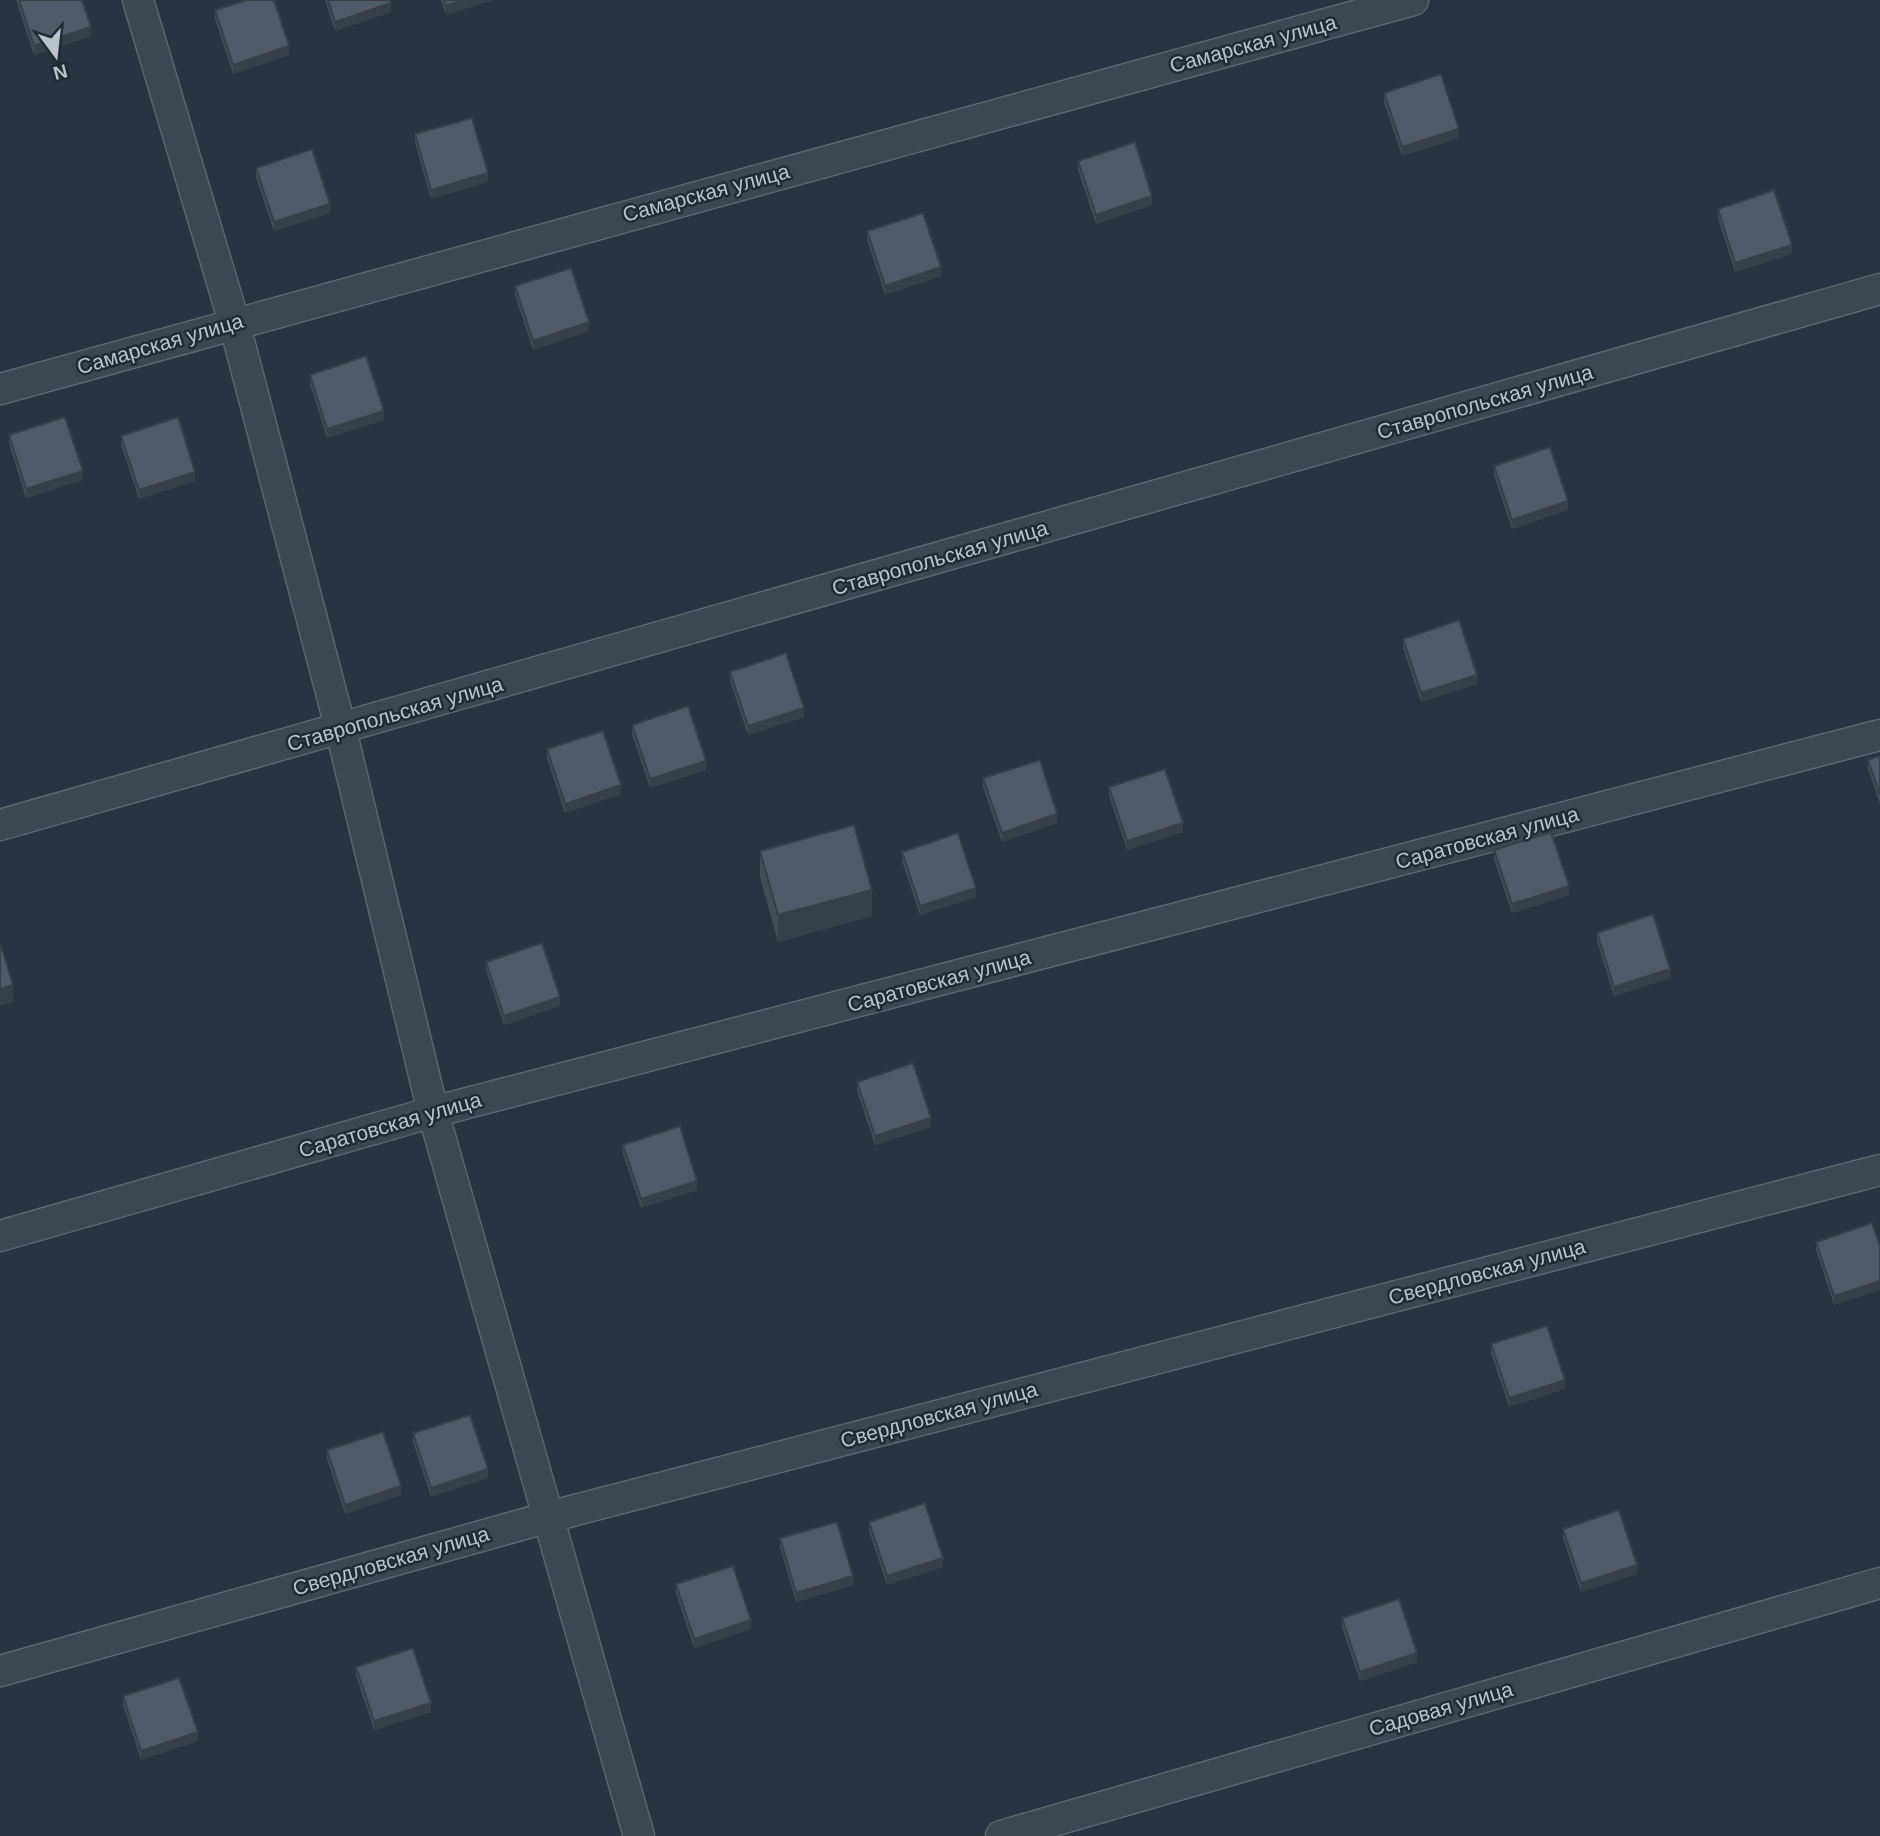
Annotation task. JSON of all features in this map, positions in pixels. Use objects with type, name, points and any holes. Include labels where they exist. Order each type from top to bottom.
[{"type":"street","points":[[138,0],[234,322],[341,730],[433,1112],[639,1836]]},
{"type":"street","name":"Самарская улица","points":[[0,389],[234,322],[1413,0]]},
{"type":"street","name":"Ставропольская улица","points":[[0,825],[341,730],[1880,289]]},
{"type":"street","name":"Саратовская улица","points":[[0,1236],[433,1112],[1880,735]]},
{"type":"street","name":"Свердловская улица","points":[[0,1671],[549,1517],[1880,1170]]},
{"type":"street","name":"Садовая улица","points":[[1001,1836],[1880,1583]]},
{"type":"building","points":[[19,0],[82,0],[91,27],[34,46]]},
{"type":"building","points":[[247,0],[274,0],[289,46],[233,65],[215,10]]},
{"type":"building","points":[[328,0],[390,0],[391,3],[335,22]]},
{"type":"building","points":[[444,0],[465,0],[446,6]]},
{"type":"building","points":[[1441,74],[1459,129],[1402,147],[1384,93]]},
{"type":"building","points":[[472,118],[488,173],[431,190],[415,134]]},
{"type":"building","points":[[1135,142],[1152,196],[1096,215],[1078,161]]},
{"type":"building","points":[[312,149],[330,204],[274,222],[256,168]]},
{"type":"building","points":[[1774,190],[1792,245],[1735,263],[1718,209]]},
{"type":"building","points":[[923,213],[941,267],[885,286],[867,231]]},
{"type":"building","points":[[571,268],[589,322],[533,341],[515,286]]},
{"type":"building","points":[[366,356],[384,411],[327,429],[310,375]]},
{"type":"building","points":[[65,417],[83,471],[26,489],[9,435]]},
{"type":"building","points":[[178,417],[195,472],[139,490],[121,436]]},
{"type":"building","points":[[1550,447],[1568,501],[1512,520],[1494,466]]},
{"type":"building","points":[[1459,620],[1477,675],[1421,693],[1403,639]]},
{"type":"building","points":[[786,653],[804,708],[748,726],[730,672]]},
{"type":"building","points":[[688,706],[706,761],[650,779],[632,725]]},
{"type":"building","points":[[603,731],[621,785],[565,804],[547,749]]},
{"type":"building","points":[[1880,756],[1880,795],[1868,760]]},
{"type":"building","points":[[1040,760],[1057,814],[1002,833],[983,778]]},
{"type":"building","points":[[1165,769],[1183,823],[1127,841],[1109,787]]},
{"type":"building","points":[[854,825],[872,890],[778,915],[760,851]]},
{"type":"building","points":[[1551,832],[1569,886],[1512,904],[1494,850]]},
{"type":"building","points":[[958,833],[976,888],[920,906],[902,852]]},
{"type":"building","points":[[1653,914],[1670,969],[1614,987],[1597,933]]},
{"type":"building","points":[[0,942],[13,985],[0,989]]},
{"type":"building","points":[[542,943],[560,997],[504,1016],[486,962]]},
{"type":"building","points":[[913,1063],[931,1118],[875,1136],[857,1082]]},
{"type":"building","points":[[680,1126],[697,1181],[641,1199],[623,1145]]},
{"type":"building","points":[[1872,1223],[1880,1246],[1880,1281],[1834,1296],[1816,1242]]},
{"type":"building","points":[[1547,1326],[1565,1380],[1509,1398],[1491,1344]]},
{"type":"building","points":[[470,1415],[488,1469],[431,1488],[413,1433]]},
{"type":"building","points":[[383,1432],[401,1486],[345,1505],[327,1450]]},
{"type":"building","points":[[925,1503],[943,1558],[887,1576],[869,1522]]},
{"type":"building","points":[[1619,1510],[1637,1565],[1581,1583],[1563,1529]]},
{"type":"building","points":[[837,1522],[853,1576],[796,1593],[780,1538]]},
{"type":"building","points":[[733,1566],[751,1620],[694,1639],[676,1584]]},
{"type":"building","points":[[1399,1599],[1417,1653],[1360,1672],[1342,1618]]},
{"type":"building","points":[[413,1648],[431,1703],[374,1721],[356,1667]]},
{"type":"building","points":[[179,1678],[198,1732],[141,1751],[123,1696]]}]
